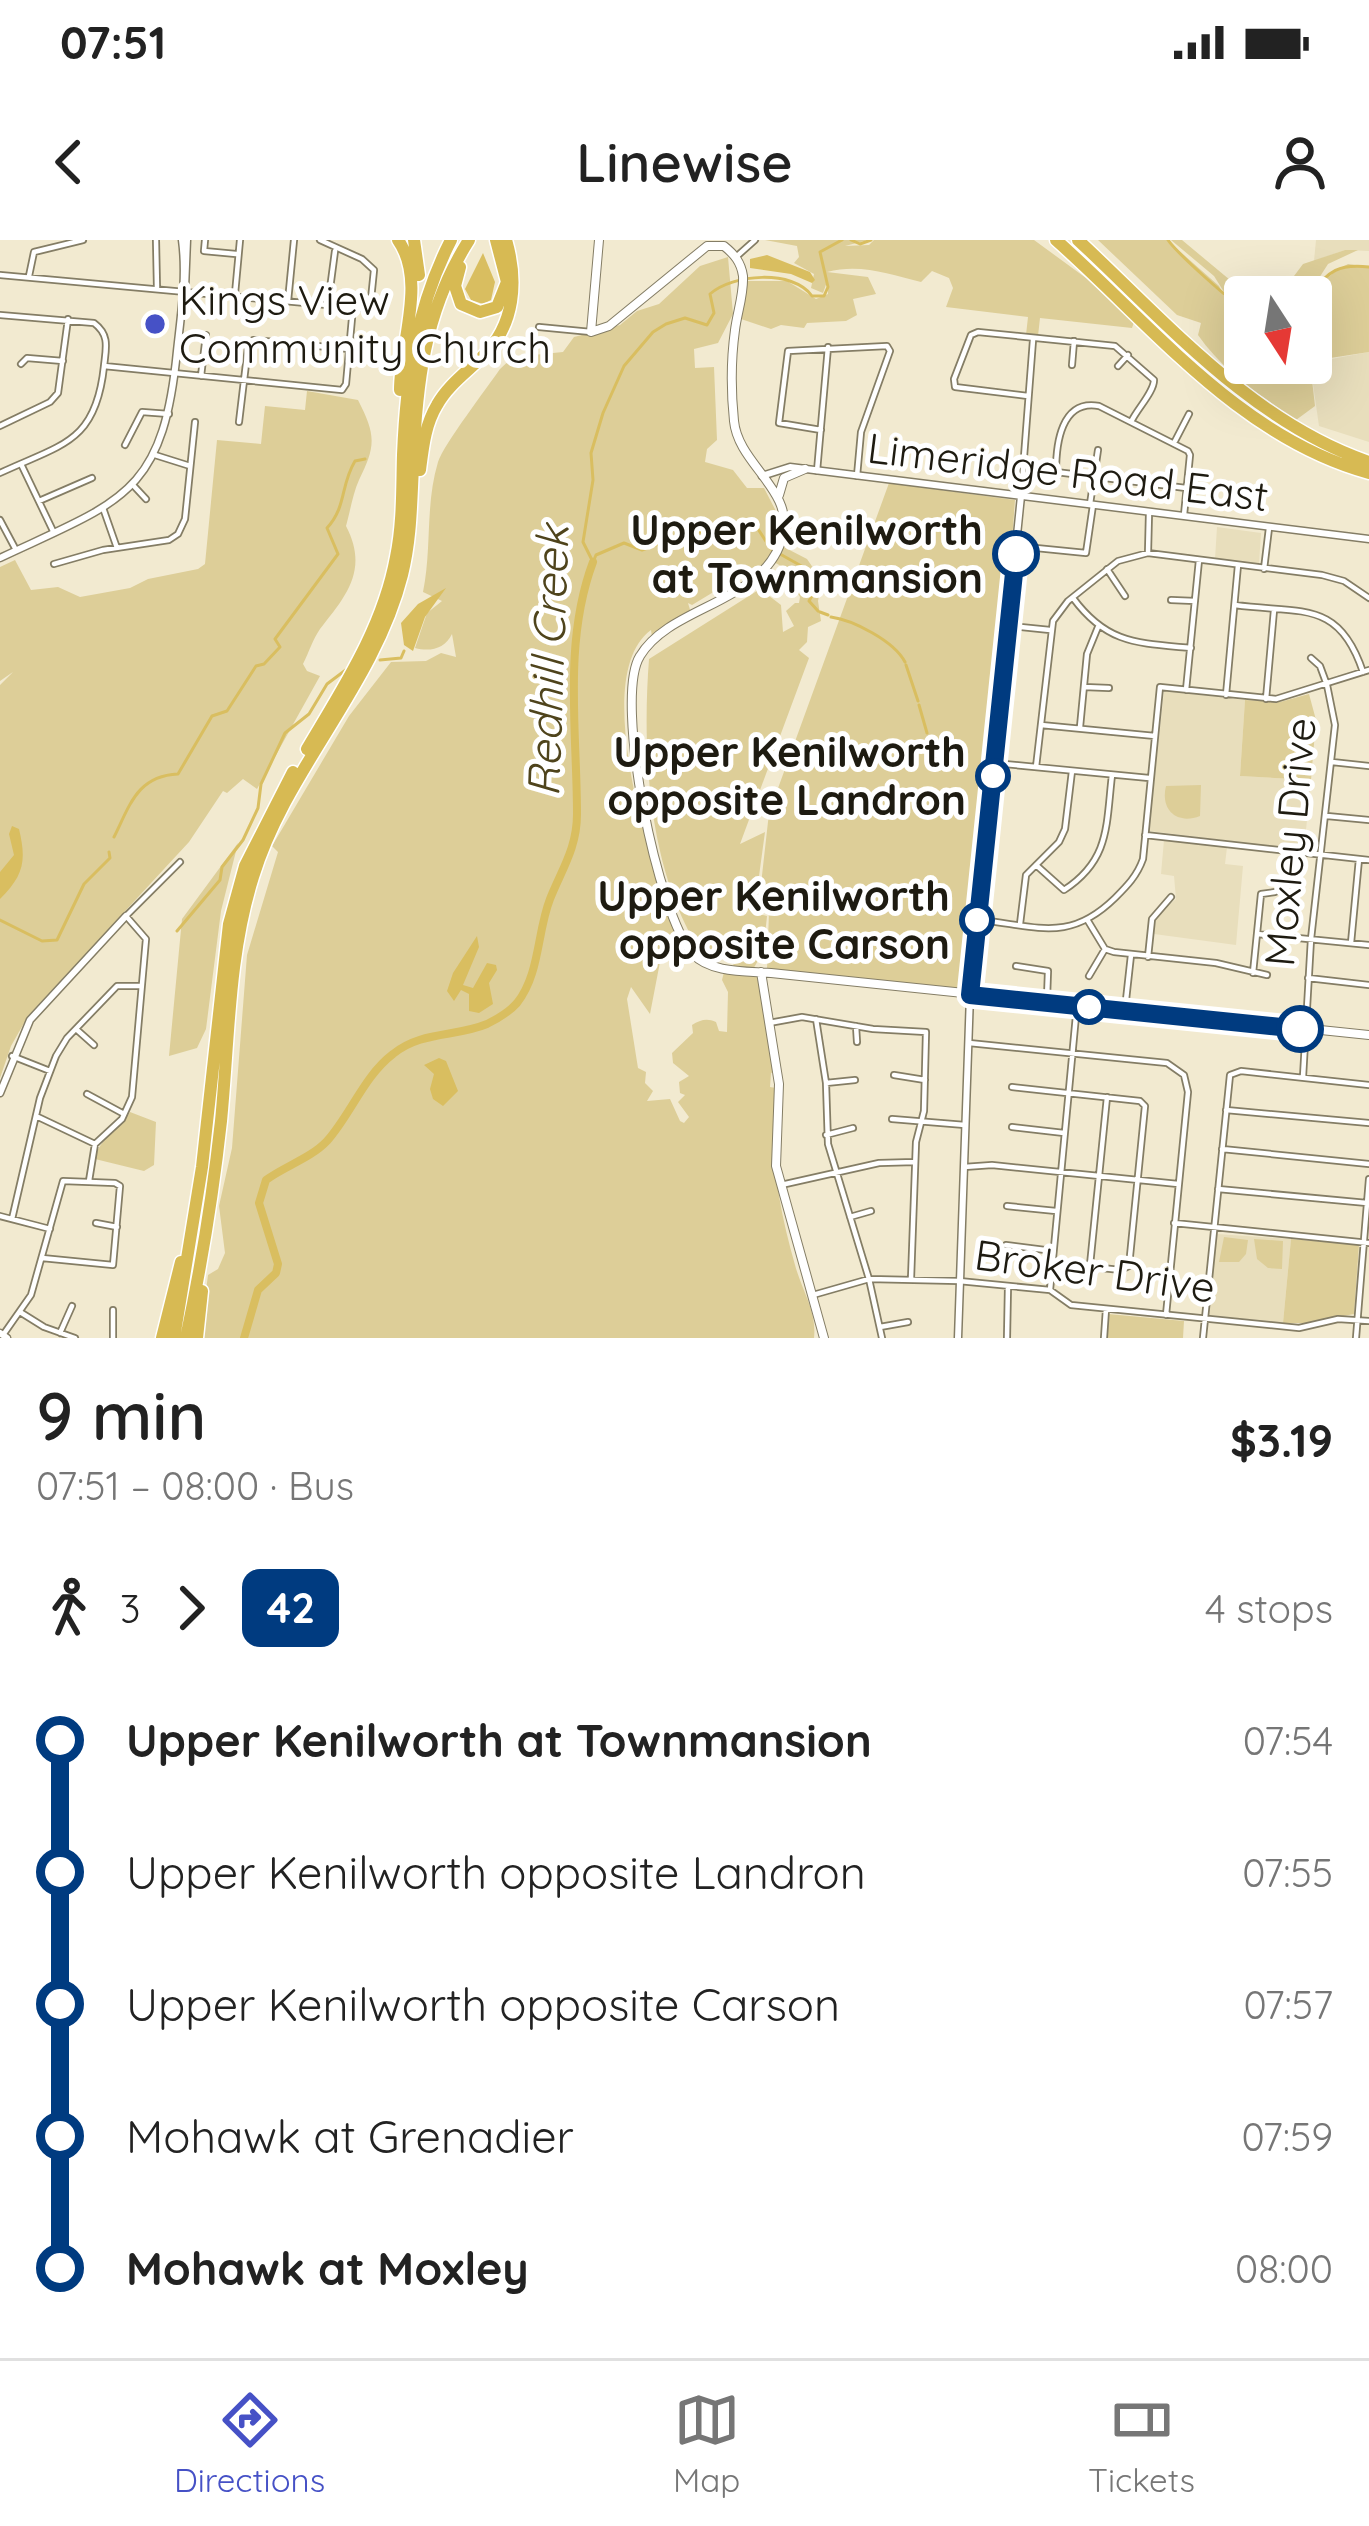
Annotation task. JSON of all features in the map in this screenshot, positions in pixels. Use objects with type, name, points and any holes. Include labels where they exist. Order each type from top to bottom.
[{"type":"highway","points":[[398,240],[412,276],[403,346],[405,538]]},
{"type":"highway","points":[[403,346],[419,280],[414,240]]},
{"type":"highway","points":[[404,449],[416,330],[451,240]]},
{"type":"highway","points":[[471,240],[455,291],[464,307],[484,312],[500,303],[506,289],[500,240]]},
{"type":"highway","points":[[415,494],[413,449],[422,355],[437,302],[471,240]]},
{"type":"highway","points":[[174,1338],[199,1191],[226,938],[238,888],[262,828],[393,608],[434,409],[499,336],[511,308],[513,287],[500,240]]},
{"type":"highway","points":[[1056,240],[1261,406],[1314,438],[1369,462]]},
{"type":"highway","points":[[1078,240],[1259,423],[1322,457],[1369,473]]},
{"type":"highway","points":[[186,1338],[205,1236],[247,896],[278,815],[374,641]]},
{"type":"highway","points":[[162,1338],[199,1191]]},
{"type":"highway","points":[[197,1338],[205,1236]]},
{"type":"main road","points":[[591,332],[599,240]]},
{"type":"main road","points":[[591,332],[617,320],[707,247],[724,246],[741,269],[734,335],[734,424],[742,449],[780,502]]},
{"type":"main road","points":[[593,316],[600,326],[617,320]]},
{"type":"main road","points":[[805,469],[782,479],[782,538],[767,562],[734,592],[652,641],[631,679],[640,802],[690,951],[707,964],[740,970],[1369,1035]]},
{"type":"main road","points":[[761,972],[779,1091],[774,1141],[781,1184],[824,1338]]},
{"type":"street","points":[[28,276],[34,252],[83,240]]},
{"type":"street","points":[[156,240],[157,289]]},
{"type":"street","points":[[0,558],[103,508],[132,484],[155,455],[169,414],[175,374],[184,240]]},
{"type":"street","points":[[206,240],[204,251],[238,254]]},
{"type":"street","points":[[235,296],[240,240]]},
{"type":"street","points":[[288,301],[294,240]]},
{"type":"street","points":[[0,274],[372,308],[374,270],[362,259],[320,240]]},
{"type":"street","points":[[736,257],[755,240]]},
{"type":"street","points":[[328,304],[335,249]]},
{"type":"street","points":[[104,366],[342,389],[353,308]]},
{"type":"street","points":[[0,315],[94,323],[103,329],[107,341],[99,403],[85,427],[74,438],[0,473]]},
{"type":"street","points":[[0,424],[55,398],[61,388],[68,319]]},
{"type":"street","points":[[539,327],[591,332]]},
{"type":"street","points":[[1028,396],[958,388],[954,380],[974,333],[1115,346],[1151,376],[1155,385],[1131,422]]},
{"type":"street","points":[[201,376],[206,335]]},
{"type":"street","points":[[958,1338],[970,995],[1010,626],[1033,338]]},
{"type":"street","points":[[238,422],[248,347],[253,340],[349,349]]},
{"type":"street","points":[[1072,365],[1074,341]]},
{"type":"street","points":[[817,471],[828,347]]},
{"type":"street","points":[[820,430],[778,421],[788,351],[890,348],[861,432],[857,476]]},
{"type":"street","points":[[1118,366],[1128,355]]},
{"type":"street","points":[[21,364],[27,358],[64,361]]},
{"type":"street","points":[[1184,517],[1190,455],[1092,404],[1070,412],[1062,428],[1055,470],[1186,488]]},
{"type":"street","points":[[124,446],[142,412],[169,414]]},
{"type":"street","points":[[1174,443],[1190,414]]},
{"type":"street","points":[[54,564],[169,540],[178,534],[185,519],[195,422]]},
{"type":"street","points":[[1016,546],[1087,553],[1098,450]]},
{"type":"street","points":[[155,455],[190,466]]},
{"type":"street","points":[[20,464],[54,533]]},
{"type":"street","name":"Limeridge Road East","points":[[762,476],[783,467],[805,469],[1369,539]]},
{"type":"street","points":[[39,501],[92,478]]},
{"type":"street","points":[[132,484],[146,500]]},
{"type":"street","points":[[103,508],[117,548]]},
{"type":"street","points":[[1148,553],[1149,513]]},
{"type":"street","points":[[0,520],[16,550]]},
{"type":"street","points":[[1264,568],[1269,528]]},
{"type":"street","points":[[1036,767],[1051,630],[1059,610],[1125,557],[1148,553],[1329,577],[1369,598]]},
{"type":"street","points":[[1186,690],[1199,560]]},
{"type":"street","points":[[1226,695],[1238,565]]},
{"type":"street","points":[[1107,569],[1125,596]]},
{"type":"street","points":[[1073,598],[1098,628],[1134,642],[1190,648]]},
{"type":"street","points":[[1171,599],[1195,601]]},
{"type":"street","points":[[977,920],[1061,928],[1088,921],[1137,875],[1160,687],[1285,698],[1366,670],[1338,624],[1321,616],[1235,605]]},
{"type":"street","points":[[1266,699],[1274,610]]},
{"type":"street","points":[[1010,626],[1051,630]]},
{"type":"street","points":[[1079,728],[1087,654],[1098,628]]},
{"type":"street","points":[[1311,658],[1320,666],[1327,685]]},
{"type":"street","name":"Moxley Drive","points":[[1303,1077],[1311,939],[1328,816],[1335,716],[1327,685]]},
{"type":"street","points":[[1084,687],[1109,688]]},
{"type":"street","points":[[1040,725],[1155,736]]},
{"type":"street","points":[[1332,762],[1369,766]]},
{"type":"street","points":[[994,764],[1150,778]]},
{"type":"street","points":[[1019,924],[1024,881],[1064,833],[1072,771]]},
{"type":"street","points":[[1036,865],[1065,890],[1098,859],[1112,775]]},
{"type":"street","points":[[1328,816],[1366,820],[1366,808]]},
{"type":"street","points":[[1145,835],[1369,860]]},
{"type":"street","points":[[1351,943],[1359,859]]},
{"type":"street","points":[[0,1093],[29,1020],[180,862]]},
{"type":"street","points":[[1253,973],[1261,894],[1275,892]]},
{"type":"street","points":[[1148,957],[1148,924],[1171,897]]},
{"type":"street","points":[[89,1181],[95,1144],[125,1114],[131,1097],[146,934],[126,916]]},
{"type":"street","points":[[1088,921],[1105,949],[1216,963],[1267,975]]},
{"type":"street","points":[[1257,934],[1369,945]]},
{"type":"street","points":[[1089,976],[1105,949]]},
{"type":"street","points":[[1125,1011],[1131,955]]},
{"type":"street","points":[[1016,966],[1048,971],[1046,1002]]},
{"type":"street","points":[[1308,978],[1369,985]]},
{"type":"street","points":[[12,1219],[35,1116],[61,1045],[118,985],[141,986]]},
{"type":"street","points":[[1049,1290],[1077,1005]]},
{"type":"street","points":[[769,1024],[802,1017],[926,1031],[911,1280]]},
{"type":"street","points":[[816,1019],[826,1083],[826,1135],[882,1338]]},
{"type":"street","points":[[856,1026],[857,1042]]},
{"type":"street","points":[[76,1029],[94,1045]]},
{"type":"street","points":[[969,1043],[1167,1064],[1183,1073],[1188,1092],[1166,1315]]},
{"type":"street","points":[[12,1056],[50,1071]]},
{"type":"street","points":[[1203,1338],[1233,1072],[1369,1085]]},
{"type":"street","points":[[894,1075],[925,1080]]},
{"type":"street","points":[[826,1083],[855,1080]]},
{"type":"street","points":[[1012,1087],[1140,1101],[1145,1106],[1130,1264],[1124,1270],[1052,1263]]},
{"type":"street","points":[[87,1094],[125,1114]]},
{"type":"street","points":[[1090,1266],[1107,1097]]},
{"type":"street","points":[[1226,1110],[1369,1123]]},
{"type":"street","points":[[35,1116],[95,1144]]},
{"type":"street","points":[[892,1119],[965,1125]]},
{"type":"street","points":[[1012,1127],[1064,1133]]},
{"type":"street","points":[[826,1135],[853,1128]]},
{"type":"street","points":[[1222,1149],[1369,1163]]},
{"type":"street","points":[[781,1184],[879,1163],[915,1162]]},
{"type":"street","points":[[964,1167],[992,1165],[1178,1184]]},
{"type":"street","points":[[1356,1338],[1369,1179]]},
{"type":"street","points":[[4,1336],[31,1295],[63,1181],[120,1186],[113,1265],[42,1258]]},
{"type":"street","points":[[1218,1189],[1367,1203]]},
{"type":"street","points":[[1007,1206],[1056,1211]]},
{"type":"street","points":[[850,1217],[871,1211]]},
{"type":"street","points":[[0,1216],[50,1229]]},
{"type":"street","points":[[96,1223],[117,1227]]},
{"type":"street","points":[[1174,1223],[1366,1243]]},
{"type":"street","points":[[1006,1245],[1053,1251]]},
{"type":"street","name":"Broker Drive","points":[[813,1295],[868,1279],[960,1281],[1049,1290],[1071,1305],[1205,1319],[1299,1328],[1338,1318],[1369,1321]]},
{"type":"street","points":[[1007,1338],[1008,1286]]},
{"type":"street","points":[[60,1333],[72,1306]]},
{"type":"street","points":[[1103,1338],[1106,1309]]},
{"type":"street","points":[[113,1310],[113,1338]]},
{"type":"street","points":[[20,1312],[75,1338]]},
{"type":"street","points":[[880,1327],[908,1322]]},
{"type":"shaded area","points":[[765,240],[868,240],[845,246],[869,245],[874,240],[1034,240],[1134,322],[1132,328],[1040,318],[1038,336],[1026,335],[1028,317],[946,307],[953,288],[949,278],[932,271],[921,282],[851,269],[827,272],[868,277],[876,294],[853,299],[857,315],[846,321],[807,323],[804,328],[781,325],[771,329],[741,319],[747,281],[787,281],[816,299],[828,294],[828,279],[823,293],[811,288],[814,274],[794,263],[799,257],[797,246]]},
{"type":"shaded area","points":[[1098,240],[1167,240],[1219,286],[1224,296],[1224,364],[1198,335],[1201,323],[1177,315]]},
{"type":"shaded area","points":[[1171,240],[1182,240],[1225,276],[1224,292],[1214,276]]},
{"type":"shaded area","points":[[1316,240],[1369,240],[1369,251],[1345,250],[1314,261]]},
{"type":"shaded area","points":[[1358,250],[1328,264],[1320,276],[1294,276],[1303,264]]},
{"type":"shaded area","points":[[483,253],[495,282],[491,300],[483,304],[471,300],[465,289]]},
{"type":"shaded area","points":[[767,255],[810,272],[815,280],[750,268],[750,259]]},
{"type":"shaded area","points":[[728,257],[733,314],[718,343],[694,349],[695,368],[714,367],[717,440],[707,449],[705,462],[733,470],[747,488],[764,488],[778,515],[776,543],[807,559],[822,581],[821,621],[808,627],[807,642],[799,650],[809,658],[740,844],[765,832],[754,913],[767,916],[761,954],[750,973],[759,978],[774,1072],[770,1087],[776,1088],[774,1156],[780,1200],[811,1310],[814,1338],[200,1338],[208,1275],[218,1269],[225,1253],[219,1206],[232,1148],[247,955],[278,852],[272,846],[349,716],[391,662],[426,661],[441,653],[456,657],[452,634],[436,648],[415,648],[427,613],[442,601],[423,592],[438,462],[500,369],[513,357],[563,352],[574,337],[620,325],[637,311],[659,304],[700,266]],"holes":[[[772,561],[781,566],[800,597],[786,611],[794,626],[783,632],[781,605],[760,589],[649,659],[648,770],[669,883],[699,949],[733,958],[734,974],[724,972],[722,980],[728,992],[727,1032],[719,1031],[716,1022],[698,1022],[672,1053],[673,1063],[689,1076],[679,1082],[680,1093],[685,1095],[678,1102],[689,1117],[684,1123],[670,1099],[647,1101],[653,1091],[645,1083],[646,1072],[638,1068],[627,999],[631,987],[650,1014],[660,962],[668,957],[686,962],[634,790],[625,693],[632,656],[651,630],[652,637],[691,613],[688,603],[692,605],[750,570]]]},
{"type":"shaded area","points":[[1348,264],[1369,267],[1369,352],[1332,358],[1333,273]]},
{"type":"shaded area","points":[[1369,352],[1369,442],[1319,426],[1313,384],[1332,384],[1332,359]]},
{"type":"shaded area","points":[[1246,384],[1312,384],[1315,406],[1296,420]]},
{"type":"shaded area","points":[[307,391],[358,400],[372,440],[346,526],[355,556],[351,582],[303,664],[320,676],[257,789],[243,779],[227,793],[223,791],[189,842],[28,1016],[0,1078],[0,685],[13,672],[0,681],[0,567],[15,560],[31,590],[58,587],[80,597],[198,569],[205,564],[217,440],[261,444],[265,406],[305,410]]},
{"type":"shaded area","points":[[889,483],[1015,500],[966,990],[767,969],[769,912],[758,911],[769,813]]},
{"type":"shaded area","points":[[1217,527],[1261,533],[1259,564],[1215,559]]},
{"type":"shaded area","points":[[446,588],[425,617],[413,651],[404,645],[401,623],[418,604]]},
{"type":"shaded area","points":[[1164,691],[1245,700],[1240,776],[1311,780],[1304,850],[1149,831]]},
{"type":"shaded area","points":[[1309,694],[1316,720],[1311,780],[1240,776],[1245,700],[1280,702]]},
{"type":"shaded area","points":[[1201,785],[1200,816],[1184,818],[1172,813],[1166,786]]},
{"type":"shaded area","points":[[12,826],[19,829],[23,860],[14,883],[0,899],[0,872],[14,855]]},
{"type":"shaded area","points":[[1164,840],[1227,847],[1225,864],[1243,866],[1236,945],[1154,934],[1156,916],[1176,899],[1174,876],[1161,874]]},
{"type":"shaded area","points":[[238,843],[221,911],[206,1029],[197,1048],[169,1056],[182,919]]},
{"type":"shaded area","points":[[477,936],[479,947],[463,985],[473,988],[487,963],[497,970],[489,983],[493,1004],[479,1013],[469,1011],[469,994],[461,990],[454,1001],[447,991]]},
{"type":"shaded area","points":[[439,1058],[446,1061],[458,1091],[443,1106],[433,1099],[434,1074],[424,1065]]},
{"type":"shaded area","points":[[130,1112],[156,1122],[154,1165],[144,1171],[95,1159]]},
{"type":"shaded area","points":[[1217,1234],[1291,1239],[1283,1323],[1209,1315]]},
{"type":"shaded area","points":[[1224,1237],[1248,1240],[1239,1262],[1219,1262]]},
{"type":"shaded area","points":[[1254,1239],[1283,1241],[1282,1269],[1268,1268],[1257,1259]]},
{"type":"shaded area","points":[[1291,1239],[1359,1245],[1354,1314],[1283,1323]]},
{"type":"shaded area","points":[[1108,1314],[1184,1321],[1183,1338],[1106,1338]]},
{"type":"waterway","name":"Redhill Creek","points":[[818,611],[809,601],[817,587],[805,568],[771,549],[756,526],[738,526],[723,535],[693,531],[642,550],[624,543],[596,555],[593,562],[583,542],[593,480],[591,453],[603,413],[624,366],[653,332],[685,318],[707,325],[714,313],[710,294],[747,279],[791,281],[812,296],[824,296],[828,287],[820,252],[842,240]]},
{"type":"waterway","name":"Redhill Creek","points":[[851,240],[860,244],[871,240]]},
{"type":"waterway","name":"Redhill Creek","points":[[1168,240],[1224,294]]},
{"type":"waterway","name":"Redhill Creek","points":[[1329,276],[1348,267],[1369,267]]},
{"type":"waterway","points":[[114,837],[137,794],[153,780],[178,774],[212,716],[227,711],[256,666],[280,647],[275,639],[338,554],[327,528],[338,512],[355,461],[365,459]]},
{"type":"waterway","name":"Redhill Creek","points":[[244,1338],[258,1290],[276,1273],[278,1264],[259,1203],[266,1180],[327,1141],[374,1073],[393,1054],[415,1041],[487,1024],[511,1009],[524,992],[576,826],[575,655],[593,562]]},
{"type":"waterway","points":[[820,612],[828,615]]},
{"type":"waterway","points":[[831,617],[872,633],[905,662]]},
{"type":"waterway","points":[[380,660],[401,658],[404,651]]},
{"type":"waterway","points":[[906,665],[918,701]]},
{"type":"waterway","points":[[177,931],[220,880],[222,867],[243,840],[258,808],[261,784],[285,733],[309,714],[327,684],[347,669]]},
{"type":"waterway","points":[[919,705],[927,733]]},
{"type":"waterway","points":[[0,920],[42,941],[57,940],[84,884],[110,858],[109,852]]},
{"type":"bus line","name":"42","points":[[1016,554],[970,995],[1300,1029]]},
{"type":"place","name":"Kings View Community Church","points":[[155,324]]},
{"type":"place","name":"Upper Kenilworth at Townmansion","points":[[1016,554]]},
{"type":"place","name":"Upper Kenilworth opposite Landron","points":[[993,776]]},
{"type":"place","name":"Upper Kenilworth opposite Carson","points":[[977,920]]}]
